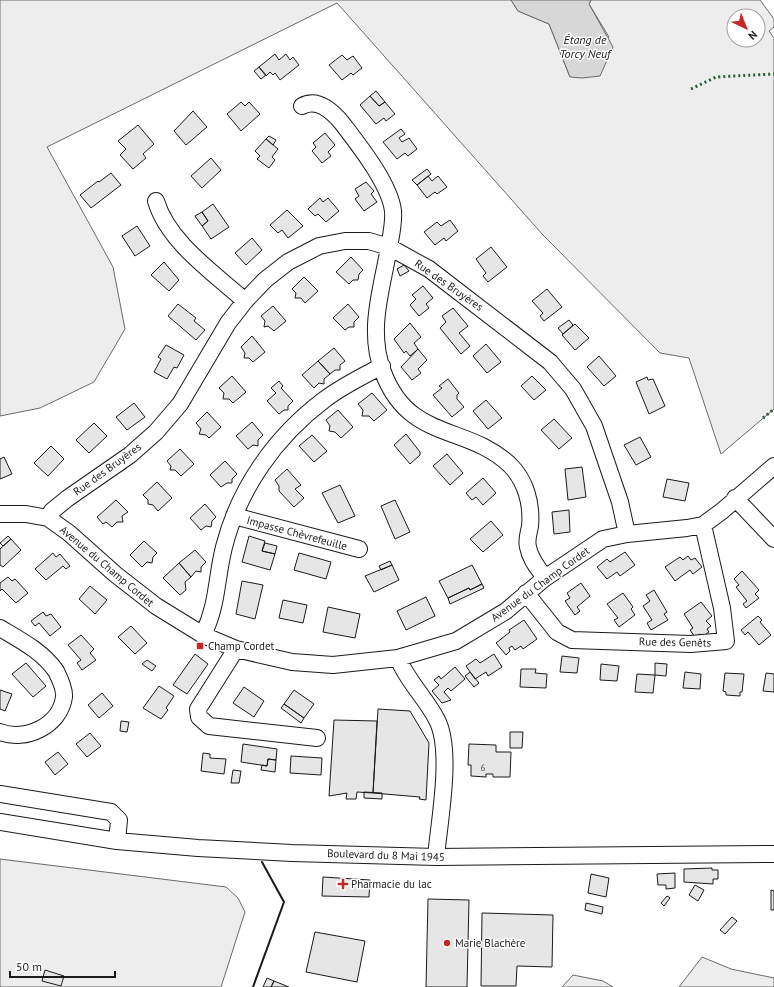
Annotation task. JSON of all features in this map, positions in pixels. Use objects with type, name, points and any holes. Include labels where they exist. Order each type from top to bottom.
[{"type":"street","points":[[302,106],[309,102],[315,103],[335,114],[372,166],[385,188],[393,211],[389,247],[375,319],[378,352],[382,366],[397,397],[416,418],[436,428],[496,452],[519,475],[530,502],[528,546],[534,563],[545,578]]},
{"type":"street","points":[[156,201],[160,213],[174,236],[244,301]]},
{"type":"street","name":"Rue des Bruyères","points":[[48,518],[52,511],[68,498],[130,455],[156,432],[180,404],[228,323],[244,301],[264,280],[288,262],[319,246],[344,241],[369,240],[389,247],[429,269],[513,331],[550,362],[573,389],[594,426],[620,502],[626,534]]},
{"type":"street","points":[[203,635],[213,611],[224,546],[234,516],[256,473],[287,434],[325,399],[382,366]]},
{"type":"street","name":"Avenue du Champ Cordet","points":[[0,514],[26,514],[48,518],[69,533],[115,574],[156,606],[203,635],[236,649],[292,662],[333,665],[398,658],[456,641],[506,611],[545,578],[603,539],[626,534],[688,528],[702,525],[774,466]]},
{"type":"street","points":[[735,498],[774,539]]},
{"type":"street","name":"Impasse Chèvrefeuille","points":[[234,516],[359,549]]},
{"type":"street","name":"Rue des Genêts","points":[[526,593],[557,632],[572,640],[691,644],[726,641],[722,608],[702,525]]},
{"type":"street","points":[[0,628],[46,658],[56,672],[65,696],[60,710],[50,721],[39,729],[25,735],[8,735],[0,732]]},
{"type":"street","points":[[236,649],[198,709],[199,717],[209,726],[317,738]]},
{"type":"street","points":[[398,658],[403,670],[438,721],[445,752],[444,787],[436,857]]},
{"type":"street","points":[[0,794],[111,812],[119,820],[117,841]]},
{"type":"street","name":"Boulevard du 8 Mai 1945","points":[[0,822],[117,841],[198,848],[436,857],[774,854]]},
{"type":"shaded area","points":[[0,0],[511,0],[518,11],[549,24],[570,77],[609,37],[589,4],[591,0],[760,0],[766,8],[726,8],[726,48],[766,48],[766,8],[774,19],[774,27],[769,31],[774,38],[774,409],[721,454],[689,358],[660,353],[543,235],[337,3],[47,147],[113,267],[125,329],[94,382],[40,408],[0,416]]},
{"type":"shaded area","points":[[0,859],[226,887],[238,898],[245,912],[221,987],[0,987]]},
{"type":"shaded area","points":[[702,957],[731,969],[774,978],[774,987],[679,987]]},
{"type":"shaded area","points":[[573,975],[603,981],[613,987],[562,987]]},
{"type":"water","name":"Étang de Torcy Neuf","points":[[511,0],[591,0],[589,4],[613,47],[600,76],[582,78],[570,77],[549,24],[518,11]]},
{"type":"building","points":[[275,54],[279,60],[286,54],[290,60],[293,57],[299,65],[280,80],[275,73],[273,75],[270,72],[266,76],[259,67]]},
{"type":"building","points":[[342,55],[347,60],[353,56],[362,68],[353,75],[351,73],[342,80],[329,65]]},
{"type":"building","points":[[259,67],[266,75],[261,79],[254,71]]},
{"type":"building","points":[[376,91],[385,102],[379,106],[370,96]]},
{"type":"building","points":[[370,96],[379,106],[385,102],[395,114],[386,121],[384,118],[376,124],[360,105]]},
{"type":"building","points":[[241,102],[245,106],[249,102],[260,114],[241,131],[227,114]]},
{"type":"building","points":[[193,111],[207,127],[186,145],[174,131]]},
{"type":"building","points":[[138,125],[154,144],[143,154],[146,158],[133,169],[120,155],[126,149],[118,141]]},
{"type":"building","points":[[401,129],[405,134],[399,138],[402,142],[409,138],[417,149],[408,156],[405,153],[397,159],[383,142]]},
{"type":"building","points":[[325,133],[335,145],[328,152],[331,156],[322,163],[312,151],[316,147],[313,143]]},
{"type":"building","points":[[269,136],[276,140],[273,145],[266,139]]},
{"type":"building","points":[[266,139],[278,149],[272,157],[275,160],[269,168],[257,159],[260,156],[255,151]]},
{"type":"building","points":[[211,158],[221,170],[202,188],[191,176]]},
{"type":"building","points":[[427,169],[431,174],[417,185],[412,180]]},
{"type":"building","points":[[111,173],[121,185],[91,208],[80,195]]},
{"type":"building","points":[[428,176],[432,181],[438,176],[447,187],[437,194],[435,192],[427,198],[417,185]]},
{"type":"building","points":[[366,182],[374,191],[371,194],[377,202],[364,211],[355,199],[359,196],[355,189]]},
{"type":"building","points":[[320,198],[323,202],[328,198],[339,211],[326,222],[318,214],[315,216],[308,209]]},
{"type":"building","points":[[213,204],[229,227],[211,239],[202,226],[208,221],[202,212]]},
{"type":"building","points":[[287,210],[303,226],[288,238],[282,230],[278,233],[270,225]]},
{"type":"building","points":[[202,212],[208,221],[202,226],[195,216]]},
{"type":"building","points":[[450,220],[458,231],[446,241],[444,238],[435,245],[424,232],[437,222],[441,226]]},
{"type":"building","points":[[137,226],[150,246],[135,256],[122,236]]},
{"type":"building","points":[[252,238],[262,250],[246,265],[235,253]]},
{"type":"building","points":[[491,247],[507,267],[488,282],[483,276],[486,273],[476,259]]},
{"type":"building","points":[[351,257],[363,270],[359,274],[358,280],[353,280],[349,284],[336,272]]},
{"type":"building","points":[[164,262],[179,280],[169,291],[151,275]]},
{"type":"building","points":[[404,265],[409,271],[400,276],[397,269]]},
{"type":"building","points":[[304,277],[318,291],[305,303],[301,298],[295,298],[296,293],[292,289]]},
{"type":"building","points":[[423,286],[433,298],[426,304],[429,308],[419,316],[410,305],[416,299],[412,295]]},
{"type":"building","points":[[547,289],[562,307],[544,321],[540,316],[543,313],[532,301]]},
{"type":"building","points":[[178,304],[196,318],[194,321],[205,330],[196,340],[168,316]]},
{"type":"building","points":[[348,304],[359,317],[354,322],[354,327],[349,327],[345,330],[333,318]]},
{"type":"building","points":[[273,306],[286,321],[274,331],[268,326],[264,327],[265,321],[261,316]]},
{"type":"building","points":[[453,308],[468,326],[459,333],[470,346],[461,354],[440,328],[446,322],[442,316]]},
{"type":"building","points":[[569,320],[573,325],[563,334],[558,328]]},
{"type":"building","points":[[410,323],[421,337],[414,343],[418,349],[410,356],[406,351],[404,353],[394,339]]},
{"type":"building","points":[[575,324],[589,338],[575,350],[562,335]]},
{"type":"building","points":[[252,336],[265,352],[253,362],[249,358],[244,358],[245,353],[241,347]]},
{"type":"building","points":[[486,344],[501,362],[487,373],[473,356]]},
{"type":"building","points":[[166,345],[184,355],[177,368],[174,367],[167,379],[154,372],[161,359],[158,357]]},
{"type":"building","points":[[334,348],[345,361],[340,365],[340,370],[335,370],[330,374],[318,361]]},
{"type":"building","points":[[418,349],[427,360],[418,369],[421,373],[412,380],[401,367]]},
{"type":"building","points":[[599,356],[616,376],[604,386],[587,367]]},
{"type":"building","points":[[318,361],[330,374],[324,379],[324,384],[319,383],[314,388],[302,375]]},
{"type":"building","points":[[232,376],[246,392],[233,403],[229,399],[223,399],[224,393],[219,388]]},
{"type":"building","points":[[532,376],[546,390],[534,400],[521,386]]},
{"type":"building","points":[[647,377],[648,380],[653,379],[665,406],[649,414],[636,382]]},
{"type":"building","points":[[448,379],[459,393],[457,395],[457,399],[464,407],[452,417],[433,395],[442,388],[439,386]]},
{"type":"building","points":[[279,381],[283,386],[281,388],[293,401],[288,406],[288,410],[284,410],[279,414],[267,401],[276,393],[271,388]]},
{"type":"building","points":[[372,393],[387,410],[374,421],[369,416],[362,416],[363,410],[358,404]]},
{"type":"building","points":[[486,400],[502,418],[488,429],[473,411]]},
{"type":"building","points":[[134,403],[145,417],[127,430],[116,417]]},
{"type":"building","points":[[338,410],[353,427],[341,438],[335,432],[329,431],[330,426],[326,420]]},
{"type":"building","points":[[207,412],[221,427],[209,438],[206,435],[199,434],[201,429],[196,423]]},
{"type":"building","points":[[554,419],[572,438],[559,449],[541,430]]},
{"type":"building","points":[[252,422],[263,435],[258,440],[258,446],[253,445],[248,449],[236,436]]},
{"type":"building","points":[[94,423],[107,436],[89,453],[76,440]]},
{"type":"building","points":[[406,434],[420,452],[420,455],[410,464],[394,445]]},
{"type":"building","points":[[312,435],[327,451],[314,462],[299,446]]},
{"type":"building","points":[[640,437],[651,457],[636,465],[624,445]]},
{"type":"building","points":[[51,446],[64,459],[48,476],[34,463]]},
{"type":"building","points":[[180,449],[194,464],[181,476],[175,470],[170,470],[171,466],[167,461]]},
{"type":"building","points":[[447,454],[463,473],[450,485],[433,466]]},
{"type":"building","points":[[4,457],[12,474],[0,479],[0,459]]},
{"type":"building","points":[[225,461],[237,474],[232,479],[232,483],[227,483],[221,487],[210,475]]},
{"type":"building","points":[[582,467],[586,497],[568,500],[565,469]]},
{"type":"building","points":[[287,469],[301,485],[295,489],[304,498],[294,507],[279,491],[279,486],[275,480]]},
{"type":"building","points":[[483,478],[496,493],[483,505],[476,497],[472,500],[466,493]]},
{"type":"building","points":[[667,479],[689,483],[685,501],[663,497]]},
{"type":"building","points":[[157,482],[172,498],[158,511],[153,505],[148,504],[148,500],[143,495]]},
{"type":"building","points":[[340,485],[355,516],[338,523],[322,493]]},
{"type":"building","points":[[116,500],[128,512],[122,516],[123,522],[117,522],[112,527],[106,522],[103,524],[97,517]]},
{"type":"building","points":[[395,500],[410,532],[395,539],[381,506]]},
{"type":"building","points":[[205,504],[216,517],[212,521],[211,527],[206,526],[201,530],[190,518]]},
{"type":"building","points":[[569,510],[570,532],[554,534],[552,512]]},
{"type":"building","points":[[491,521],[503,535],[483,552],[470,539]]},
{"type":"building","points":[[8,536],[11,539],[3,546],[0,543]]},
{"type":"building","points":[[249,536],[265,541],[262,551],[275,554],[270,570],[242,562]]},
{"type":"building","points":[[11,539],[21,550],[3,567],[0,565],[0,549]]},
{"type":"building","points":[[144,541],[157,553],[153,557],[152,563],[147,562],[142,567],[130,555]]},
{"type":"building","points":[[265,543],[277,546],[275,554],[262,551]]},
{"type":"building","points":[[195,550],[206,562],[201,567],[201,572],[196,571],[191,577],[179,563]]},
{"type":"building","points":[[625,552],[635,565],[620,576],[617,572],[607,579],[597,567],[607,559],[610,562]]},
{"type":"building","points":[[53,553],[56,557],[60,554],[70,566],[66,569],[63,566],[46,580],[35,569]]},
{"type":"building","points":[[299,553],[331,562],[326,579],[294,570]]},
{"type":"building","points":[[688,556],[691,560],[695,558],[702,567],[693,574],[690,570],[675,581],[665,567],[680,557],[683,560]]},
{"type":"building","points":[[390,561],[392,565],[381,570],[379,566]]},
{"type":"building","points":[[179,563],[191,577],[185,582],[186,590],[180,595],[163,578]]},
{"type":"building","points":[[392,565],[399,580],[374,592],[365,576]]},
{"type":"building","points":[[472,565],[482,584],[470,590],[469,588],[448,598],[439,581]]},
{"type":"building","points":[[742,571],[759,590],[755,594],[759,598],[746,608],[743,604],[747,601],[736,587],[739,585],[734,579]]},
{"type":"building","points":[[8,577],[12,581],[15,579],[28,593],[16,603],[2,589],[0,591],[0,583]]},
{"type":"building","points":[[242,581],[263,585],[255,619],[236,614]]},
{"type":"building","points":[[581,583],[590,596],[577,607],[580,611],[575,615],[565,601],[570,598],[567,593]]},
{"type":"building","points":[[482,584],[484,588],[450,604],[448,598],[469,588],[470,590]]},
{"type":"building","points":[[90,586],[107,600],[95,614],[79,599]]},
{"type":"building","points":[[654,590],[667,612],[664,614],[668,620],[651,630],[647,623],[652,620],[643,606],[650,601],[646,595]]},
{"type":"building","points":[[623,593],[633,607],[631,609],[635,615],[619,627],[614,620],[618,618],[607,604]]},
{"type":"building","points":[[426,597],[435,616],[406,630],[397,611]]},
{"type":"building","points":[[283,600],[307,605],[303,623],[279,618]]},
{"type":"building","points":[[701,602],[712,616],[706,621],[711,626],[707,629],[709,632],[702,637],[700,634],[695,637],[690,630],[693,628],[684,614]]},
{"type":"building","points":[[328,607],[360,614],[355,638],[323,632]]},
{"type":"building","points":[[43,612],[46,616],[51,614],[61,627],[50,636],[39,623],[35,626],[31,621]]},
{"type":"building","points":[[758,616],[762,620],[760,622],[771,635],[759,645],[748,632],[745,635],[741,630]]},
{"type":"building","points":[[524,620],[537,639],[523,649],[521,646],[515,650],[512,646],[509,648],[510,651],[506,655],[496,643],[510,632],[509,630]]},
{"type":"building","points":[[131,626],[147,643],[135,654],[118,637]]},
{"type":"building","points":[[81,635],[94,649],[90,653],[96,660],[82,670],[77,663],[81,660],[68,645]]},
{"type":"building","points":[[195,654],[208,664],[187,694],[173,685]]},
{"type":"building","points":[[494,654],[502,667],[488,676],[486,672],[475,679],[466,666],[476,659],[480,663]]},
{"type":"building","points":[[562,656],[579,658],[577,673],[560,672]]},
{"type":"building","points":[[147,660],[156,666],[152,671],[142,664]]},
{"type":"building","points":[[26,663],[46,686],[33,697],[12,674]]},
{"type":"building","points":[[655,663],[667,664],[666,676],[655,675]]},
{"type":"building","points":[[601,664],[619,666],[617,681],[600,680]]},
{"type":"building","points":[[455,667],[465,679],[451,691],[448,688],[444,692],[451,700],[442,703],[432,691],[439,685],[434,680],[439,676],[441,679]]},
{"type":"building","points":[[521,669],[536,669],[535,673],[547,674],[546,688],[520,687]]},
{"type":"building","points":[[470,672],[479,683],[474,687],[465,676]]},
{"type":"building","points":[[685,672],[701,674],[700,689],[683,688]]},
{"type":"building","points":[[725,673],[744,674],[742,692],[740,692],[740,696],[726,695],[726,692],[723,691]]},
{"type":"building","points":[[766,673],[774,674],[774,692],[763,691]]},
{"type":"building","points":[[637,674],[655,675],[653,693],[635,692]]},
{"type":"building","points":[[159,686],[174,696],[166,708],[168,710],[161,719],[143,708]]},
{"type":"building","points":[[244,687],[264,701],[254,717],[233,703]]},
{"type":"building","points":[[0,690],[12,694],[5,711],[0,709]]},
{"type":"building","points":[[294,690],[314,704],[304,718],[284,704]]},
{"type":"building","points":[[102,693],[113,706],[99,718],[88,705]]},
{"type":"building","points":[[284,704],[304,718],[301,723],[281,708]]},
{"type":"building","points":[[378,709],[410,711],[429,743],[426,800],[419,799],[420,797],[373,793]]},
{"type":"building","points":[[334,720],[377,721],[373,793],[357,792],[356,799],[346,799],[347,793],[329,796]]},
{"type":"building","points":[[121,721],[129,722],[127,732],[120,731]]},
{"type":"building","points":[[510,732],[523,732],[522,748],[510,748]]},
{"type":"building","points":[[90,733],[101,746],[87,757],[76,744]]},
{"type":"building","points":[[243,744],[277,749],[276,760],[268,759],[267,766],[241,762]]},
{"type":"building","points":[[469,744],[496,745],[496,752],[511,752],[510,777],[493,777],[493,774],[486,774],[486,777],[471,776],[471,765],[468,765]]},
{"type":"building","points":[[58,752],[68,764],[55,775],[45,762]]},
{"type":"building","points":[[203,753],[210,754],[210,758],[226,759],[224,774],[201,771]]},
{"type":"building","points":[[291,756],[322,758],[321,775],[290,773]]},
{"type":"building","points":[[268,759],[276,760],[275,772],[261,770],[262,765],[267,766]]},
{"type":"building","points":[[233,770],[241,771],[239,783],[231,783]]},
{"type":"building","points":[[364,792],[382,793],[382,799],[364,798]]},
{"type":"building","points":[[712,868],[712,870],[718,870],[718,879],[713,879],[713,884],[684,882],[684,869]]},
{"type":"building","points":[[675,873],[675,888],[666,889],[666,885],[658,885],[657,874]]},
{"type":"building","points":[[591,874],[609,878],[606,897],[588,893]]},
{"type":"building","points":[[323,877],[370,880],[369,897],[322,896]]},
{"type":"building","points":[[695,885],[704,890],[698,901],[689,895]]},
{"type":"building","points":[[771,890],[774,891],[774,910],[771,910]]},
{"type":"building","points":[[667,896],[670,898],[664,906],[661,903]]},
{"type":"building","name":"Marie Blachère","points":[[428,899],[469,900],[467,987],[426,987]]},
{"type":"building","points":[[586,903],[603,907],[602,914],[585,910]]},
{"type":"building","points":[[482,913],[553,915],[552,967],[517,966],[516,986],[481,986]]},
{"type":"building","points":[[732,917],[737,921],[725,934],[720,930]]},
{"type":"building","points":[[315,932],[365,941],[357,982],[306,972]]},
{"type":"building","points":[[45,970],[64,976],[61,986],[42,981]]},
{"type":"building","points":[[267,978],[274,981],[271,987],[263,987]]},
{"type":"building","points":[[274,981],[289,987],[271,987]]},
{"type":"hedge","points":[[691,89],[716,77],[774,74]]},
{"type":"hedge","points":[[763,418],[774,409]]},
{"type":"wall","points":[[253,987],[284,902],[262,862]]},
{"type":"place","name":"Champ Cordet","points":[[200,646]]},
{"type":"place","name":"Pharmacie du lac","points":[[343,884]]},
{"type":"place","name":"Marie Blachère","points":[[447,943]]}]
